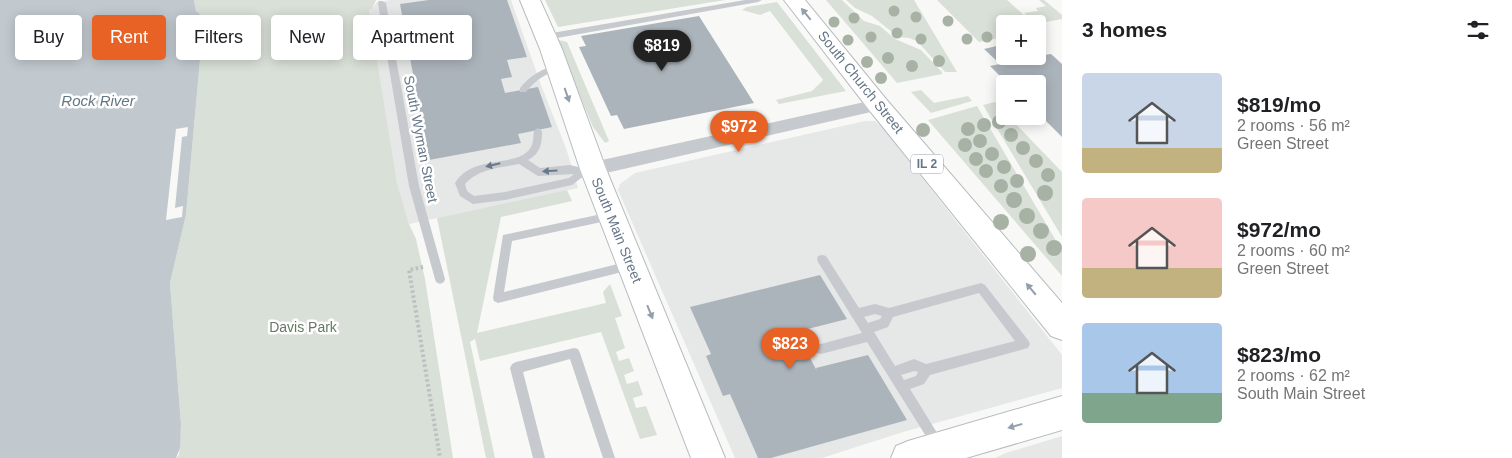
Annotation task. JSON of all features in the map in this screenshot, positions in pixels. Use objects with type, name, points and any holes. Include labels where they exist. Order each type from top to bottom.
[{"type":"main road","name":"South Main Street","points":[[530,0],[558,67],[588,171],[612,216],[708,458]]},
{"type":"main road","name":"South Church Street","points":[[794,0],[878,105],[1062,326]]},
{"type":"main road","points":[[908,458],[1062,413]]},
{"type":"street","points":[[588,171],[878,105]]},
{"type":"lane","points":[[546,37],[758,0]]},
{"type":"lane","name":"South Wyman Street","points":[[382,3],[414,186],[440,279]]},
{"type":"lane","points":[[523,90],[536,77],[558,67]]},
{"type":"lane","points":[[538,131],[537,147],[533,154],[521,160],[464,174],[460,183],[463,193],[473,200],[505,196],[572,181],[588,171]]},
{"type":"lane","points":[[521,160],[538,172],[570,169],[588,171]]},
{"type":"lane","points":[[612,216],[507,238],[498,298],[631,265]]},
{"type":"lane","points":[[822,259],[940,448]]},
{"type":"lane","points":[[857,314],[875,310],[889,313],[981,288],[1024,344],[926,370],[914,365],[894,372]]},
{"type":"lane","points":[[821,349],[868,333],[884,323],[889,313]]},
{"type":"lane","points":[[539,458],[516,368],[574,353],[609,458]]},
{"type":"lane","points":[[902,386],[920,380],[926,370]]},
{"type":"path","points":[[436,263],[410,270],[440,458]]},
{"type":"shaded area","points":[[391,0],[511,0],[566,148],[578,188],[409,224],[397,182],[377,60],[472,60],[472,15],[370,15],[369,10],[377,2]]},
{"type":"shaded area","points":[[865,121],[875,121],[881,126],[1062,355],[1062,388],[903,432],[822,458],[735,458],[618,190],[620,184],[635,173]]},
{"type":"shaded area","points":[[1062,436],[1062,458],[995,458],[1006,453]]},
{"type":"green space","name":"Davis Park","points":[[194,0],[376,0],[372,9],[369,10],[370,15],[353,15],[353,60],[377,60],[397,182],[409,224],[416,239],[425,279],[453,458],[176,458],[179,455],[181,424],[170,283],[186,215],[200,60],[261,60],[261,15],[200,15],[196,11]]},
{"type":"green space","points":[[545,0],[725,0],[558,27]]},
{"type":"green space","points":[[826,0],[842,0],[864,21],[880,26],[895,39],[921,50],[942,74],[897,83]]},
{"type":"green space","points":[[846,0],[914,0],[957,72],[945,72],[917,41],[898,37],[872,16],[855,8]]},
{"type":"green space","points":[[937,0],[1007,0],[1024,15],[996,15],[996,39],[979,42]]},
{"type":"green space","points":[[1039,0],[1044,0],[1062,15],[1062,19],[1046,22],[1046,15],[1026,15],[1024,13],[1038,11],[1036,8],[1046,6]]},
{"type":"green space","points":[[777,2],[846,91],[779,104],[776,100],[812,91],[823,80],[770,11],[760,15],[742,10],[747,7]]},
{"type":"green space","points":[[559,40],[567,42],[609,141],[605,143],[593,127],[557,42]]},
{"type":"green space","points":[[921,90],[934,103],[968,96],[972,101],[931,113],[911,92]]},
{"type":"green space","points":[[995,102],[996,125],[1017,125],[1062,172],[1062,237],[983,105]]},
{"type":"green space","points":[[977,106],[1062,251],[1062,276],[928,120]]},
{"type":"green space","points":[[567,190],[572,201],[501,217],[477,333],[606,303],[603,292],[610,284],[622,316],[615,318],[625,348],[616,352],[619,361],[629,358],[634,371],[624,375],[627,384],[638,381],[643,395],[633,398],[636,408],[646,406],[657,435],[640,439],[601,332],[480,361],[475,339],[470,342],[495,458],[486,458],[437,218]]},
{"type":"water","name":"Rock River","points":[[0,0],[194,0],[196,11],[200,15],[176,15],[176,60],[200,60],[186,215],[170,283],[181,424],[180,448],[176,458],[0,458]]},
{"type":"pier","points":[[188,127],[187,136],[182,137],[175,208],[183,206],[182,217],[166,220],[176,129]]},
{"type":"building","points":[[429,0],[507,0],[527,57],[507,60],[512,77],[501,79],[505,93],[538,87],[552,127],[518,134],[521,143],[429,160],[410,60],[472,60],[472,15],[402,15],[400,4]]},
{"type":"building","points":[[699,16],[754,103],[624,129],[617,115],[611,116],[579,47],[586,46],[581,36]]},
{"type":"building","points":[[996,46],[996,60],[984,49]]},
{"type":"building","points":[[1051,54],[1062,64],[1062,137],[1046,121],[1046,75],[999,75],[990,66],[1046,65],[1046,55]]},
{"type":"building","points":[[820,275],[847,319],[796,332],[817,371],[816,368],[868,355],[907,420],[771,458],[758,458],[730,394],[723,396],[706,356],[711,354],[690,307]]}]
